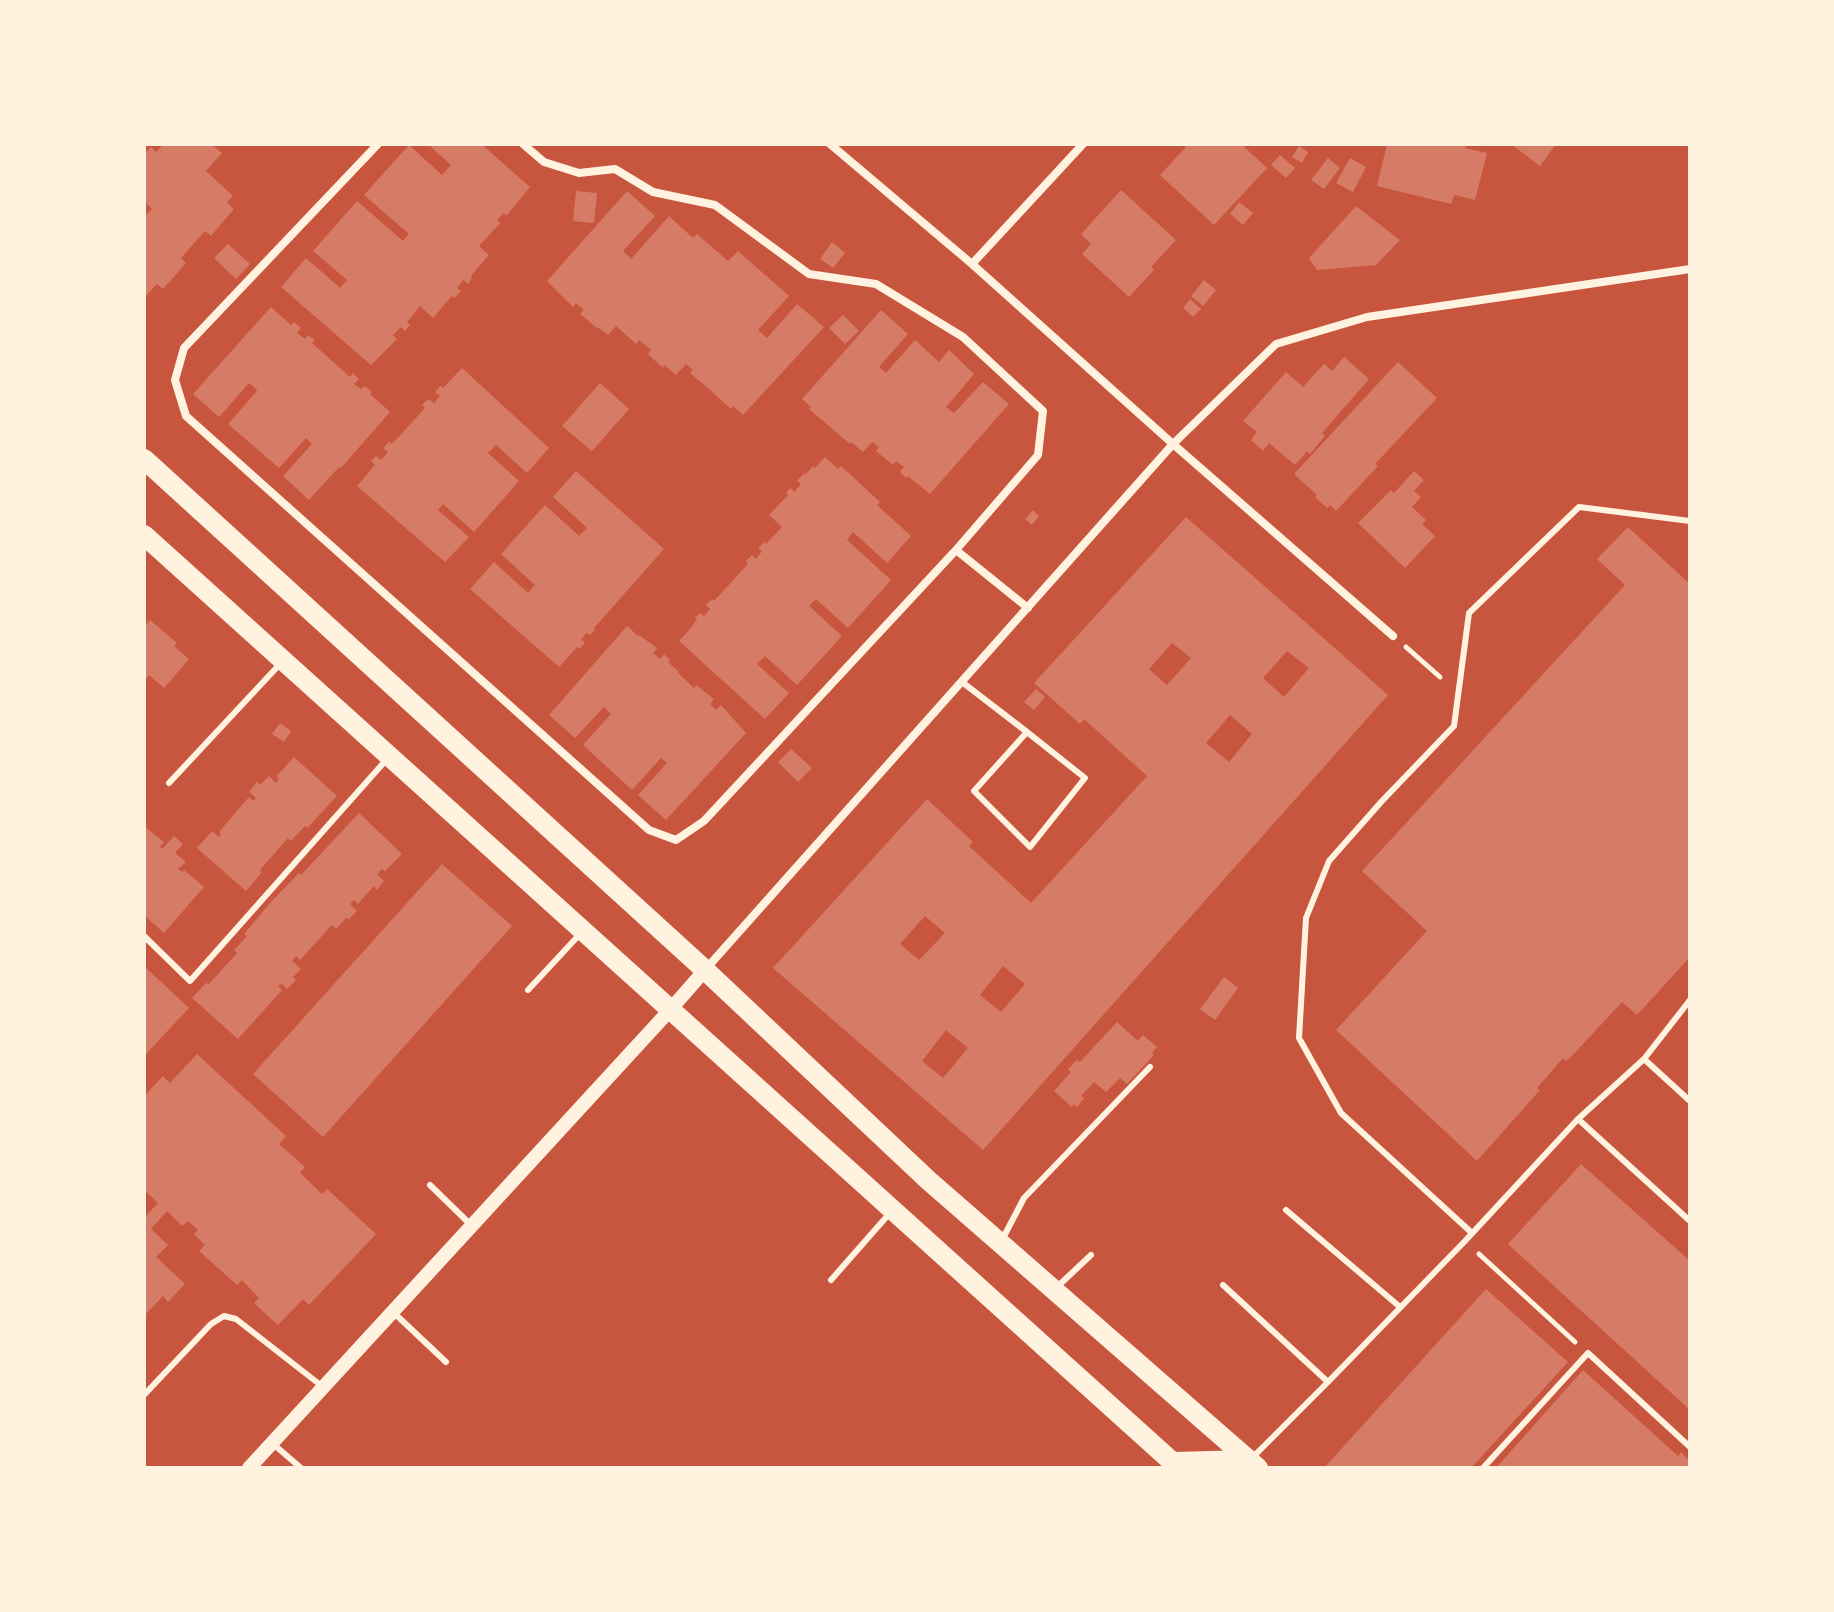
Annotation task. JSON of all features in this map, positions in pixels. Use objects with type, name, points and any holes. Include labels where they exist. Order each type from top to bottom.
[{"type":"main road","points":[[144,459],[705,970],[928,1180],[1254,1464]]},
{"type":"main road","points":[[144,536],[1176,1465],[1254,1464]]},
{"type":"street","points":[[378,144],[184,348],[175,380],[186,416],[649,830],[676,840],[704,821],[956,550],[1038,455],[1043,411],[963,337],[876,284],[809,274],[715,205],[653,192],[615,169],[579,173],[544,162],[523,144]]},
{"type":"street","points":[[830,144],[972,264],[1393,636]]},
{"type":"street","points":[[972,264],[1083,144]]},
{"type":"street","points":[[249,1468],[670,1010],[1173,444],[1276,344],[1367,317],[1690,269]]},
{"type":"street","points":[[956,550],[1028,608]]},
{"type":"lane","points":[[1472,1233],[1341,1113],[1299,1038],[1306,918],[1329,861],[1454,726],[1469,613],[1579,507],[1690,521]]},
{"type":"lane","points":[[169,783],[282,661]]},
{"type":"lane","points":[[962,682],[1027,732],[1085,778],[1030,847],[974,791],[1027,732]]},
{"type":"lane","points":[[144,936],[190,981],[389,757]]},
{"type":"lane","points":[[528,990],[582,931]]},
{"type":"lane","points":[[1254,1464],[1578,1119],[1644,1059],[1690,1000]]},
{"type":"lane","points":[[1644,1059],[1690,1101]]},
{"type":"lane","points":[[1001,1244],[1024,1198],[1150,1067]]},
{"type":"lane","points":[[1578,1119],[1690,1221]]},
{"type":"lane","points":[[430,1185],[472,1226]]},
{"type":"lane","points":[[831,1280],[892,1210]]},
{"type":"lane","points":[[1286,1210],[1400,1307]]},
{"type":"lane","points":[[1054,1290],[1091,1255]]},
{"type":"lane","points":[[1223,1285],[1328,1382]]},
{"type":"lane","points":[[392,1311],[446,1362]]},
{"type":"lane","points":[[144,1395],[211,1324],[224,1316],[236,1319],[323,1387]]},
{"type":"lane","points":[[1483,1468],[1588,1353],[1690,1447]]},
{"type":"lane","points":[[272,1443],[301,1468]]},
{"type":"path","points":[[1393,636],[1458,693]]},
{"type":"path","points":[[1465,1241],[1588,1353]]},
{"type":"building","points":[[164,144],[211,144],[222,153],[206,171],[233,196],[227,202],[234,209],[211,236],[205,231],[181,258],[186,263],[163,289],[157,284],[144,298],[144,217],[152,209],[144,201],[144,154],[151,147],[156,152]]},
{"type":"building","points":[[428,144],[481,144],[530,187],[506,216],[504,213],[497,220],[500,223],[479,246],[489,255],[468,284],[463,280],[457,288],[461,291],[454,298],[452,296],[433,318],[420,306],[407,322],[410,325],[405,331],[401,327],[393,335],[397,339],[371,365],[281,287],[306,258],[340,288],[347,280],[313,251],[357,201],[403,241],[409,234],[364,195],[409,145],[442,175],[451,165]]},
{"type":"building","points":[[1183,144],[1241,144],[1267,168],[1214,225],[1160,175],[1186,147]]},
{"type":"building","points":[[1387,144],[1466,144],[1465,148],[1487,153],[1475,200],[1454,195],[1451,204],[1377,186]]},
{"type":"building","points":[[1511,144],[1556,144],[1540,166]]},
{"type":"building","points":[[1299,146],[1308,152],[1302,163],[1292,157]]},
{"type":"building","points":[[1280,155],[1295,168],[1286,178],[1271,165]]},
{"type":"building","points":[[1328,158],[1340,168],[1324,189],[1311,180]]},
{"type":"building","points":[[1350,158],[1366,167],[1353,192],[1336,183]]},
{"type":"building","points":[[1121,190],[1176,240],[1129,297],[1082,254],[1091,244],[1081,234]]},
{"type":"building","points":[[576,191],[597,193],[594,223],[573,221]]},
{"type":"building","points":[[627,191],[655,216],[623,251],[631,259],[669,216],[693,238],[697,234],[728,261],[738,251],[789,296],[758,330],[767,338],[797,304],[824,327],[743,415],[733,406],[731,409],[690,373],[693,370],[686,364],[676,375],[648,354],[651,350],[639,340],[636,344],[616,326],[608,335],[597,328],[580,314],[584,310],[576,303],[573,307],[547,281]]},
{"type":"building","points":[[1239,202],[1253,213],[1243,225],[1230,214]]},
{"type":"building","points":[[1356,206],[1400,240],[1376,265],[1317,270],[1309,258]]},
{"type":"building","points":[[832,242],[845,253],[833,268],[820,259]]},
{"type":"building","points":[[228,244],[250,264],[236,279],[214,258]]},
{"type":"building","points":[[1204,280],[1216,290],[1203,306],[1191,296]]},
{"type":"building","points":[[1190,299],[1201,309],[1193,317],[1183,308]]},
{"type":"building","points":[[271,307],[291,325],[294,322],[301,328],[297,333],[305,339],[308,335],[315,340],[312,343],[350,377],[353,373],[359,379],[354,384],[361,389],[365,386],[390,412],[309,500],[283,476],[312,444],[306,438],[279,468],[228,424],[257,391],[255,388],[249,383],[219,417],[193,394]]},
{"type":"building","points":[[881,310],[908,334],[879,367],[886,373],[915,340],[939,362],[949,350],[974,374],[946,407],[954,413],[983,382],[1009,404],[930,494],[908,476],[906,478],[900,472],[904,467],[896,461],[893,465],[876,451],[879,447],[872,442],[863,452],[850,444],[809,409],[811,407],[802,399]]},
{"type":"building","points":[[843,315],[859,331],[845,344],[829,328]]},
{"type":"building","points":[[1344,357],[1369,379],[1322,433],[1325,436],[1310,454],[1307,451],[1295,465],[1269,443],[1263,451],[1251,440],[1257,432],[1243,421],[1286,372],[1303,387],[1324,364],[1332,371]]},
{"type":"building","points":[[1398,362],[1437,398],[1336,511],[1330,505],[1327,508],[1294,474]]},
{"type":"building","points":[[462,368],[549,448],[527,473],[496,445],[488,453],[519,481],[474,532],[443,504],[438,510],[469,537],[445,562],[357,486],[375,465],[371,461],[376,456],[381,460],[384,457],[388,452],[383,448],[389,442],[392,444],[425,408],[422,405],[428,399],[434,403],[440,396],[435,392]]},
{"type":"building","points":[[600,383],[629,409],[592,451],[562,426]]},
{"type":"building","points":[[825,457],[838,469],[841,466],[911,536],[887,563],[853,532],[847,540],[891,580],[848,628],[816,599],[809,606],[842,636],[797,685],[765,656],[757,664],[789,693],[765,719],[679,641],[695,618],[700,613],[704,616],[710,609],[706,605],[712,599],[714,601],[748,564],[746,561],[752,555],[756,559],[762,551],[758,548],[782,527],[769,515],[791,488],[794,492],[801,484],[797,481],[804,473],[813,466],[815,468]]},
{"type":"building","points":[[576,471],[664,549],[595,630],[581,639],[585,643],[579,649],[577,647],[559,667],[470,589],[494,562],[528,593],[535,585],[501,554],[545,505],[579,536],[587,528],[553,497]]},
{"type":"building","points":[[1414,471],[1424,480],[1414,491],[1421,497],[1412,507],[1426,520],[1422,524],[1435,536],[1405,568],[1358,523],[1391,490],[1394,493]]},
{"type":"building","points":[[1033,510],[1039,516],[1032,525],[1025,519]]},
{"type":"building","points":[[1186,517],[1388,695],[983,1150],[773,968],[927,799],[973,842],[969,846],[1031,903],[1147,776],[1084,719],[1080,724],[1034,683]],"holes":[[[1172,643],[1191,658],[1167,685],[1149,669]],[[1287,651],[1309,668],[1284,697],[1263,678]],[[1230,715],[1252,734],[1229,762],[1206,743]],[[925,916],[945,933],[919,960],[900,944]],[[1003,966],[1025,984],[1001,1012],[980,995]],[[946,1030],[968,1048],[943,1078],[922,1061]]]},
{"type":"building","points":[[1628,527],[1690,584],[1690,957],[1637,1015],[1622,1002],[1571,1057],[1566,1061],[1563,1058],[1537,1088],[1540,1090],[1477,1161],[1336,1030],[1427,931],[1362,871],[1625,585],[1597,559]]},
{"type":"building","points":[[150,620],[177,643],[174,646],[189,659],[164,688],[149,675],[144,681],[144,627]]},
{"type":"building","points":[[627,626],[657,648],[653,653],[660,659],[664,654],[694,688],[696,685],[714,699],[710,704],[716,710],[721,705],[746,733],[666,820],[638,795],[667,763],[661,758],[632,790],[583,745],[611,714],[604,707],[575,738],[549,715]]},
{"type":"building","points":[[1036,689],[1045,697],[1034,710],[1024,702]]},
{"type":"building","points":[[280,723],[291,731],[284,742],[272,734]]},
{"type":"building","points":[[791,749],[812,768],[798,782],[778,762]]},
{"type":"building","points":[[294,757],[337,796],[307,828],[305,826],[291,841],[288,838],[246,891],[197,848],[212,831],[219,837],[219,832],[249,797],[253,801],[256,798],[249,792],[257,782],[260,785],[269,776],[276,783],[279,779],[277,776]]},
{"type":"building","points":[[359,813],[402,854],[385,871],[382,869],[377,874],[384,881],[377,890],[374,886],[358,904],[354,900],[350,904],[357,911],[349,919],[346,918],[336,929],[332,925],[300,960],[296,956],[292,961],[301,969],[293,977],[296,980],[287,989],[281,983],[278,986],[282,990],[238,1039],[192,998],[237,953],[234,950],[247,936],[244,934],[271,902]]},
{"type":"building","points":[[144,826],[164,842],[160,847],[162,849],[174,836],[183,844],[175,853],[186,862],[178,869],[184,870],[204,887],[164,933],[144,915]]},
{"type":"building","points":[[442,864],[512,926],[323,1137],[253,1074]]},
{"type":"building","points":[[144,966],[189,1008],[146,1054],[144,1053]]},
{"type":"building","points":[[1224,977],[1238,988],[1215,1020],[1200,1009]]},
{"type":"building","points":[[1117,1022],[1138,1041],[1143,1035],[1157,1047],[1152,1053],[1154,1055],[1127,1084],[1120,1078],[1106,1092],[1094,1082],[1081,1096],[1084,1098],[1077,1107],[1074,1104],[1072,1107],[1054,1091],[1071,1072],[1068,1069],[1077,1060],[1080,1062]]},
{"type":"building","points":[[197,1054],[286,1136],[279,1144],[305,1167],[300,1173],[322,1194],[327,1189],[376,1234],[309,1305],[303,1299],[278,1325],[254,1303],[259,1298],[242,1280],[237,1285],[199,1251],[205,1245],[194,1234],[198,1230],[188,1221],[182,1226],[167,1211],[151,1229],[168,1245],[156,1257],[185,1284],[168,1302],[163,1296],[144,1316],[144,1218],[158,1203],[144,1190],[144,1096],[163,1076],[170,1083]]},
{"type":"building","points":[[1581,1164],[1690,1261],[1690,1410],[1508,1244]]},
{"type":"building","points":[[1486,1289],[1568,1362],[1471,1468],[1324,1468]]},
{"type":"building","points":[[1583,1370],[1678,1456],[1681,1452],[1690,1461],[1690,1468],[1496,1468]]}]
